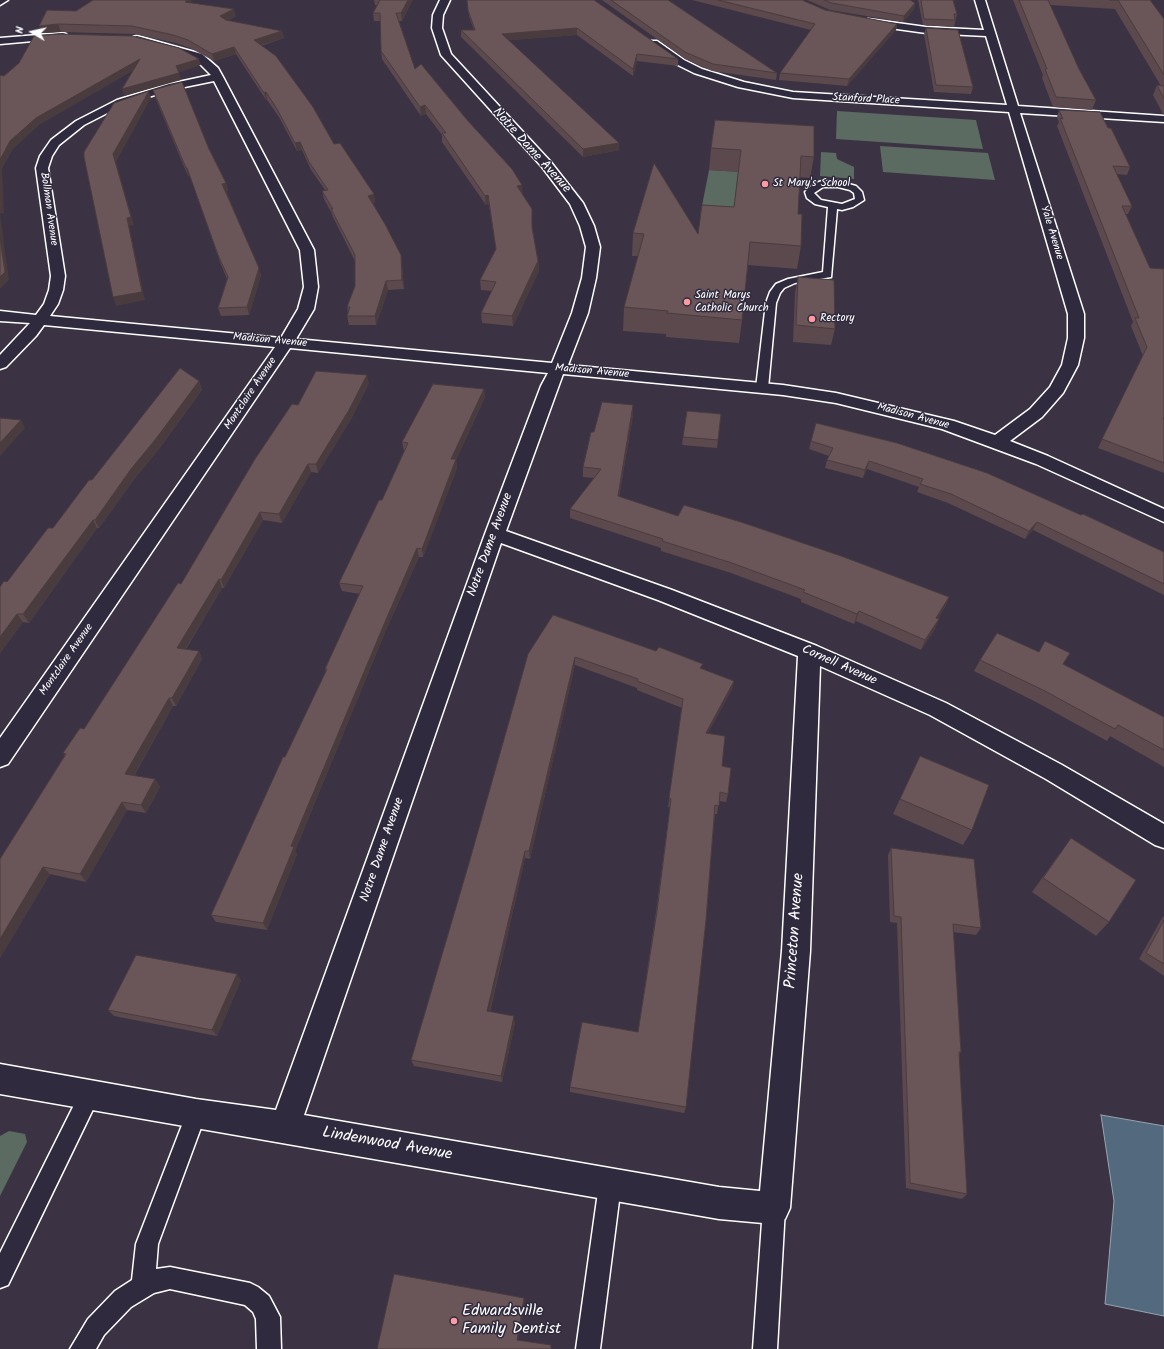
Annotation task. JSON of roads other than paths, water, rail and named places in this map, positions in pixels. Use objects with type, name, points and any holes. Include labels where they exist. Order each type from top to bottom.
[{"type":"street","name":"Notre Dame Avenue","points":[[285,1127],[495,534],[549,386],[580,313],[589,278],[593,247],[587,226],[576,203],[562,183],[446,54],[440,41],[438,28],[438,15],[445,0]]},
{"type":"street","name":"Yale Avenue","points":[[980,0],[1076,314],[1076,338],[1070,365],[1058,389],[1036,412],[997,442]]},
{"type":"street","points":[[858,20],[926,30],[990,33]]},
{"type":"street","points":[[3,45],[80,35]]},
{"type":"street","name":"Stanford Place","points":[[643,36],[680,62],[698,71],[719,79],[770,91],[818,98],[1164,119]]},
{"type":"street","name":"Montclaire Avenue","points":[[0,757],[286,343],[306,309],[311,287],[310,265],[306,250],[218,77],[209,64],[185,51],[151,41],[119,37]]},
{"type":"street","name":"Bollman Avenue","points":[[0,364],[31,333],[51,304],[56,290],[58,276],[42,168],[46,156],[55,144],[80,124],[121,102],[173,86],[218,77]]},
{"type":"street","name":"Madison Avenue","points":[[0,316],[762,388],[836,398],[883,408],[948,426],[997,442],[1042,460],[1164,516]]},
{"type":"street","name":"Cornell Avenue","points":[[495,534],[664,595],[809,652],[938,709],[1054,772],[1164,837]]},
{"type":"street","name":"Princeton Avenue","points":[[774,1208],[796,951],[808,722],[809,652]]},
{"type":"street","name":"Lindenwood Avenue","points":[[0,1079],[196,1114],[285,1127],[719,1204],[774,1208]]},
{"type":"lane","points":[[822,184],[838,184],[853,188],[860,196],[860,200],[850,205],[833,206],[813,199],[809,192],[811,189],[822,184]]},
{"type":"lane","points":[[762,388],[771,303],[774,292],[780,286],[792,281],[828,275],[833,206]]},
{"type":"lane","points":[[0,1278],[90,1094]]},
{"type":"lane","points":[[143,1285],[147,1244],[196,1114]]},
{"type":"lane","points":[[588,1349],[610,1185]]},
{"type":"lane","points":[[765,1349],[774,1208]]},
{"type":"lane","points":[[82,1349],[105,1316],[123,1299],[143,1285],[156,1280],[170,1278],[250,1295],[261,1304],[268,1318],[270,1336],[269,1349]]},
{"type":"water","points":[[1101,1115],[1164,1126],[1164,1316],[1105,1304],[1114,1201]]},
{"type":"place","name":"St Mary's School","points":[[765,184]]},
{"type":"place","name":"Saint Marys Catholic Church","points":[[687,302]]},
{"type":"place","name":"Rectory","points":[[812,319]]},
{"type":"place","name":"Edwardsville Family Dentist","points":[[454,1321]]}]
